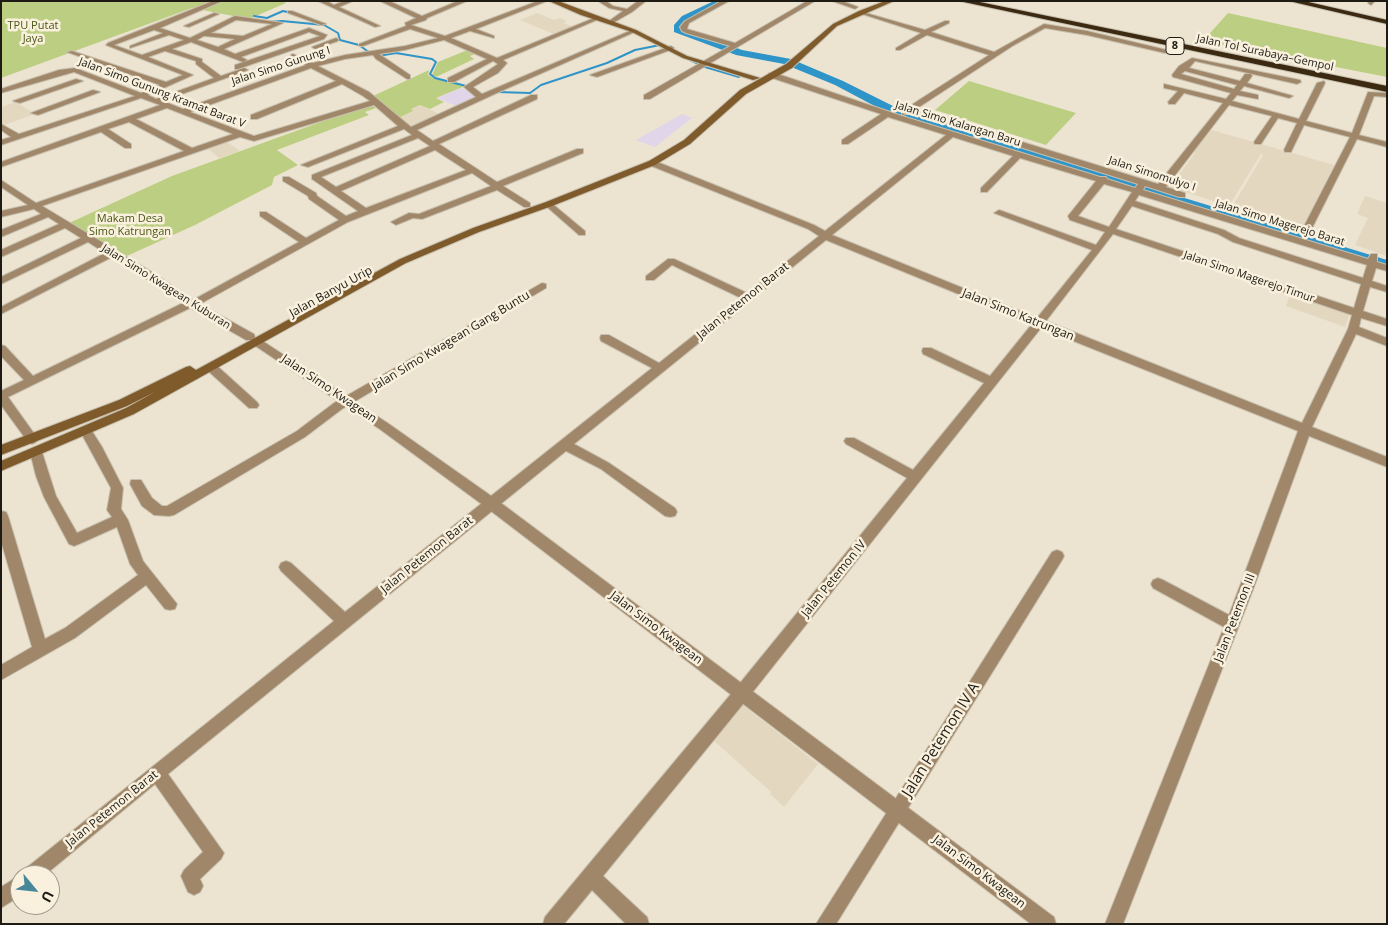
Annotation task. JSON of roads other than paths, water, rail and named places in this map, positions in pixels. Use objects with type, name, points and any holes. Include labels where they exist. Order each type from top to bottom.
[{"type":"highway","name":"Jalan Tol Surabaya–Gempol","points":[[963,1],[1387,89]]},
{"type":"highway","name":"Jalan Tol Surabaya–Gempol","points":[[981,1],[1387,84]]},
{"type":"highway","points":[[1293,1],[1387,22]]},
{"type":"highway","points":[[1313,1],[1387,16]]},
{"type":"main road","points":[[788,63],[827,23],[855,7],[874,1]]},
{"type":"main road","points":[[788,63],[835,25],[861,12],[891,1]]},
{"type":"main road","points":[[556,2],[634,31],[701,65],[753,78]]},
{"type":"main road","points":[[827,23],[835,25]]},
{"type":"main road","name":"Jalan Banyu Urip","points":[[396,261],[652,163],[695,136],[743,92],[772,76],[788,63]]},
{"type":"main road","name":"Jalan Banyu Urip","points":[[1,466],[34,446],[123,403],[460,228],[603,176],[665,147],[689,130],[731,93],[753,78],[788,63]]},
{"type":"main road","name":"Jalan Banyu Urip","points":[[1,450],[34,446],[86,431],[130,411],[211,368],[250,337]]},
{"type":"street","points":[[321,1],[377,26]]},
{"type":"street","points":[[334,7],[350,1]]},
{"type":"street","points":[[382,1],[421,19],[472,1]]},
{"type":"street","points":[[392,6],[404,1]]},
{"type":"street","points":[[361,45],[464,1]]},
{"type":"street","name":"Jalan Simo Gunung I","points":[[184,111],[263,80],[345,58],[375,55],[445,38],[544,1]]},
{"type":"street","points":[[601,1],[611,7],[636,5]]},
{"type":"street","points":[[618,1],[636,5]]},
{"type":"street","points":[[726,1],[688,22],[683,27],[684,30],[731,48]]},
{"type":"street","points":[[647,97],[812,1]]},
{"type":"street","points":[[835,1],[855,7]]},
{"type":"street","points":[[1,143],[144,95],[189,75],[109,45],[217,2]]},
{"type":"street","points":[[611,22],[636,5]]},
{"type":"street","points":[[245,71],[218,57],[233,54],[322,25],[290,12]]},
{"type":"street","points":[[861,12],[995,55]]},
{"type":"street","points":[[187,26],[216,14]]},
{"type":"street","points":[[142,58],[190,40],[235,18],[283,22],[218,49]]},
{"type":"street","points":[[452,80],[495,59],[596,18]]},
{"type":"street","points":[[898,49],[946,22]]},
{"type":"street","points":[[179,23],[204,33],[244,38]]},
{"type":"street","points":[[409,25],[504,63],[469,86],[485,95]]},
{"type":"street","points":[[220,26],[239,27]]},
{"type":"street","points":[[904,114],[995,55],[1046,26],[1164,51]]},
{"type":"street","points":[[153,28],[233,54],[249,63]]},
{"type":"street","points":[[248,28],[264,30],[288,37]]},
{"type":"street","points":[[471,29],[492,37]]},
{"type":"street","points":[[156,101],[219,78],[245,71],[249,63],[322,38],[324,34],[309,30]]},
{"type":"street","points":[[365,212],[315,178],[485,95],[634,31]]},
{"type":"street","points":[[132,46],[170,33]]},
{"type":"street","points":[[336,40],[292,55],[343,81],[375,102],[391,117],[527,205]]},
{"type":"street","points":[[165,49],[200,60],[198,63],[219,78]]},
{"type":"street","points":[[594,75],[669,49]]},
{"type":"street","points":[[70,52],[167,85]]},
{"type":"street","points":[[375,55],[407,77]]},
{"type":"street","points":[[1255,97],[1176,76],[1194,58],[1248,73],[1297,82]]},
{"type":"street","points":[[1182,68],[1287,93],[1248,73]]},
{"type":"street","name":"Jalan Simo Gunung Kramat Barat V","points":[[1,91],[72,69],[144,95],[252,139],[258,139],[375,102]]},
{"type":"street","points":[[1160,188],[1248,73]]},
{"type":"street","name":"Jalan Simo Kalangan Baru","points":[[772,76],[887,114],[904,114],[952,134],[1102,179],[1140,187]]},
{"type":"street","points":[[17,101],[78,81]]},
{"type":"street","points":[[254,117],[343,81]]},
{"type":"street","points":[[1288,150],[1321,83]]},
{"type":"street","points":[[1167,86],[1387,146]]},
{"type":"street","points":[[1,91],[52,125]]},
{"type":"street","points":[[1172,102],[1182,91]]},
{"type":"street","points":[[35,113],[96,92]]},
{"type":"street","points":[[1305,234],[1354,137],[1371,94],[1387,95]]},
{"type":"street","points":[[335,191],[534,97]]},
{"type":"street","points":[[1,165],[131,120],[168,105]]},
{"type":"street","points":[[845,142],[887,114]]},
{"type":"street","name":"Jalan Simomulyo I","points":[[904,114],[1053,153],[1140,187],[1160,188],[1305,234],[1373,259],[1387,260]]},
{"type":"street","points":[[1258,142],[1276,116]]},
{"type":"street","points":[[131,120],[193,152]]},
{"type":"street","points":[[1,126],[17,137]]},
{"type":"street","points":[[103,130],[128,146]]},
{"type":"street","points":[[305,165],[412,130]]},
{"type":"street","points":[[1,214],[35,206],[240,134]]},
{"type":"street","name":"Jalan Petemon Barat","points":[[43,865],[952,134]]},
{"type":"street","points":[[396,222],[412,215],[420,217],[428,214],[580,151]]},
{"type":"street","points":[[984,190],[1019,154]]},
{"type":"street","name":"Jalan Simo Katrungan","points":[[652,163],[811,226],[824,236],[1037,323],[1387,462]]},
{"type":"street","points":[[120,519],[74,540],[50,496],[34,446],[1,396],[192,304],[345,220],[472,170]]},
{"type":"street","points":[[286,179],[312,195],[312,197],[345,220]]},
{"type":"street","name":"Jalan Simo Magerejo Timur","points":[[1102,179],[1072,217],[1387,324]]},
{"type":"street","name":"Jalan Simo Kwagean Kuburan","points":[[1,183],[192,304],[250,337]]},
{"type":"street","name":"Jalan Petemon IV","points":[[552,924],[742,693],[990,381],[1098,249],[1140,187]]},
{"type":"street","name":"Jalan Simo Magerejo Barat","points":[[1140,187],[1373,259],[1387,268]]},
{"type":"street","points":[[1129,202],[1222,232],[1236,240],[1387,289]]},
{"type":"street","points":[[549,204],[582,233]]},
{"type":"street","points":[[998,213],[1098,249]]},
{"type":"street","points":[[1,234],[48,214]]},
{"type":"street","points":[[263,214],[306,242]]},
{"type":"street","points":[[1,254],[65,225]]},
{"type":"street","points":[[1,281],[87,239]]},
{"type":"street","points":[[1,311],[112,253]]},
{"type":"street","name":"Jalan Petemon III","points":[[1114,924],[1232,624],[1305,429],[1359,314],[1373,259]]},
{"type":"street","points":[[650,278],[671,261],[748,297]]},
{"type":"street","name":"Jalan Simo Kwagean Gang Buntu","points":[[136,484],[147,502],[160,511],[170,511],[301,434],[347,400],[365,392],[542,286]]},
{"type":"street","points":[[1353,329],[1387,342]]},
{"type":"street","name":"Jalan Simo Kwagean","points":[[250,337],[347,400],[492,504],[1048,924]]},
{"type":"street","points":[[605,338],[660,368]]},
{"type":"street","points":[[1,348],[32,382]]},
{"type":"street","points":[[927,351],[990,381]]},
{"type":"street","points":[[211,368],[253,405]]},
{"type":"street","points":[[86,431],[117,488],[113,507],[120,519],[137,564],[170,604]]},
{"type":"street","points":[[850,441],[915,477]]},
{"type":"street","points":[[565,445],[596,461],[670,512]]},
{"type":"street","points":[[1,516],[41,650]]},
{"type":"street","name":"Jalan Petemon IV A","points":[[825,924],[1057,556]]},
{"type":"street","points":[[286,567],[345,621]]},
{"type":"street","points":[[1,673],[82,625],[147,576]]},
{"type":"street","points":[[1158,584],[1232,624]]},
{"type":"street","points":[[157,772],[215,853],[190,876],[194,886]]},
{"type":"street","points":[[590,876],[640,924]]},
{"type":"waterway","points":[[723,1],[686,18],[679,25],[678,30],[740,53],[787,61],[839,83],[903,116],[1387,265]]},
{"type":"waterway","points":[[254,16],[267,18],[283,11],[292,13]]},
{"type":"waterway","points":[[268,22],[282,21],[324,25],[338,33],[340,40],[359,45],[370,53]]},
{"type":"waterway","points":[[497,92],[530,93],[541,85],[607,63],[635,50],[660,45]]},
{"type":"waterway","points":[[378,56],[396,53],[432,59],[436,62],[430,74],[435,78],[470,87]]},
{"type":"waterway","points":[[688,59],[705,67],[739,77]]},
{"type":"park label","name":"TPU Putat Jaya","points":[[33,32]]},
{"type":"park label","name":"Makam Desa Simo Katrungan","points":[[130,225]]}]
